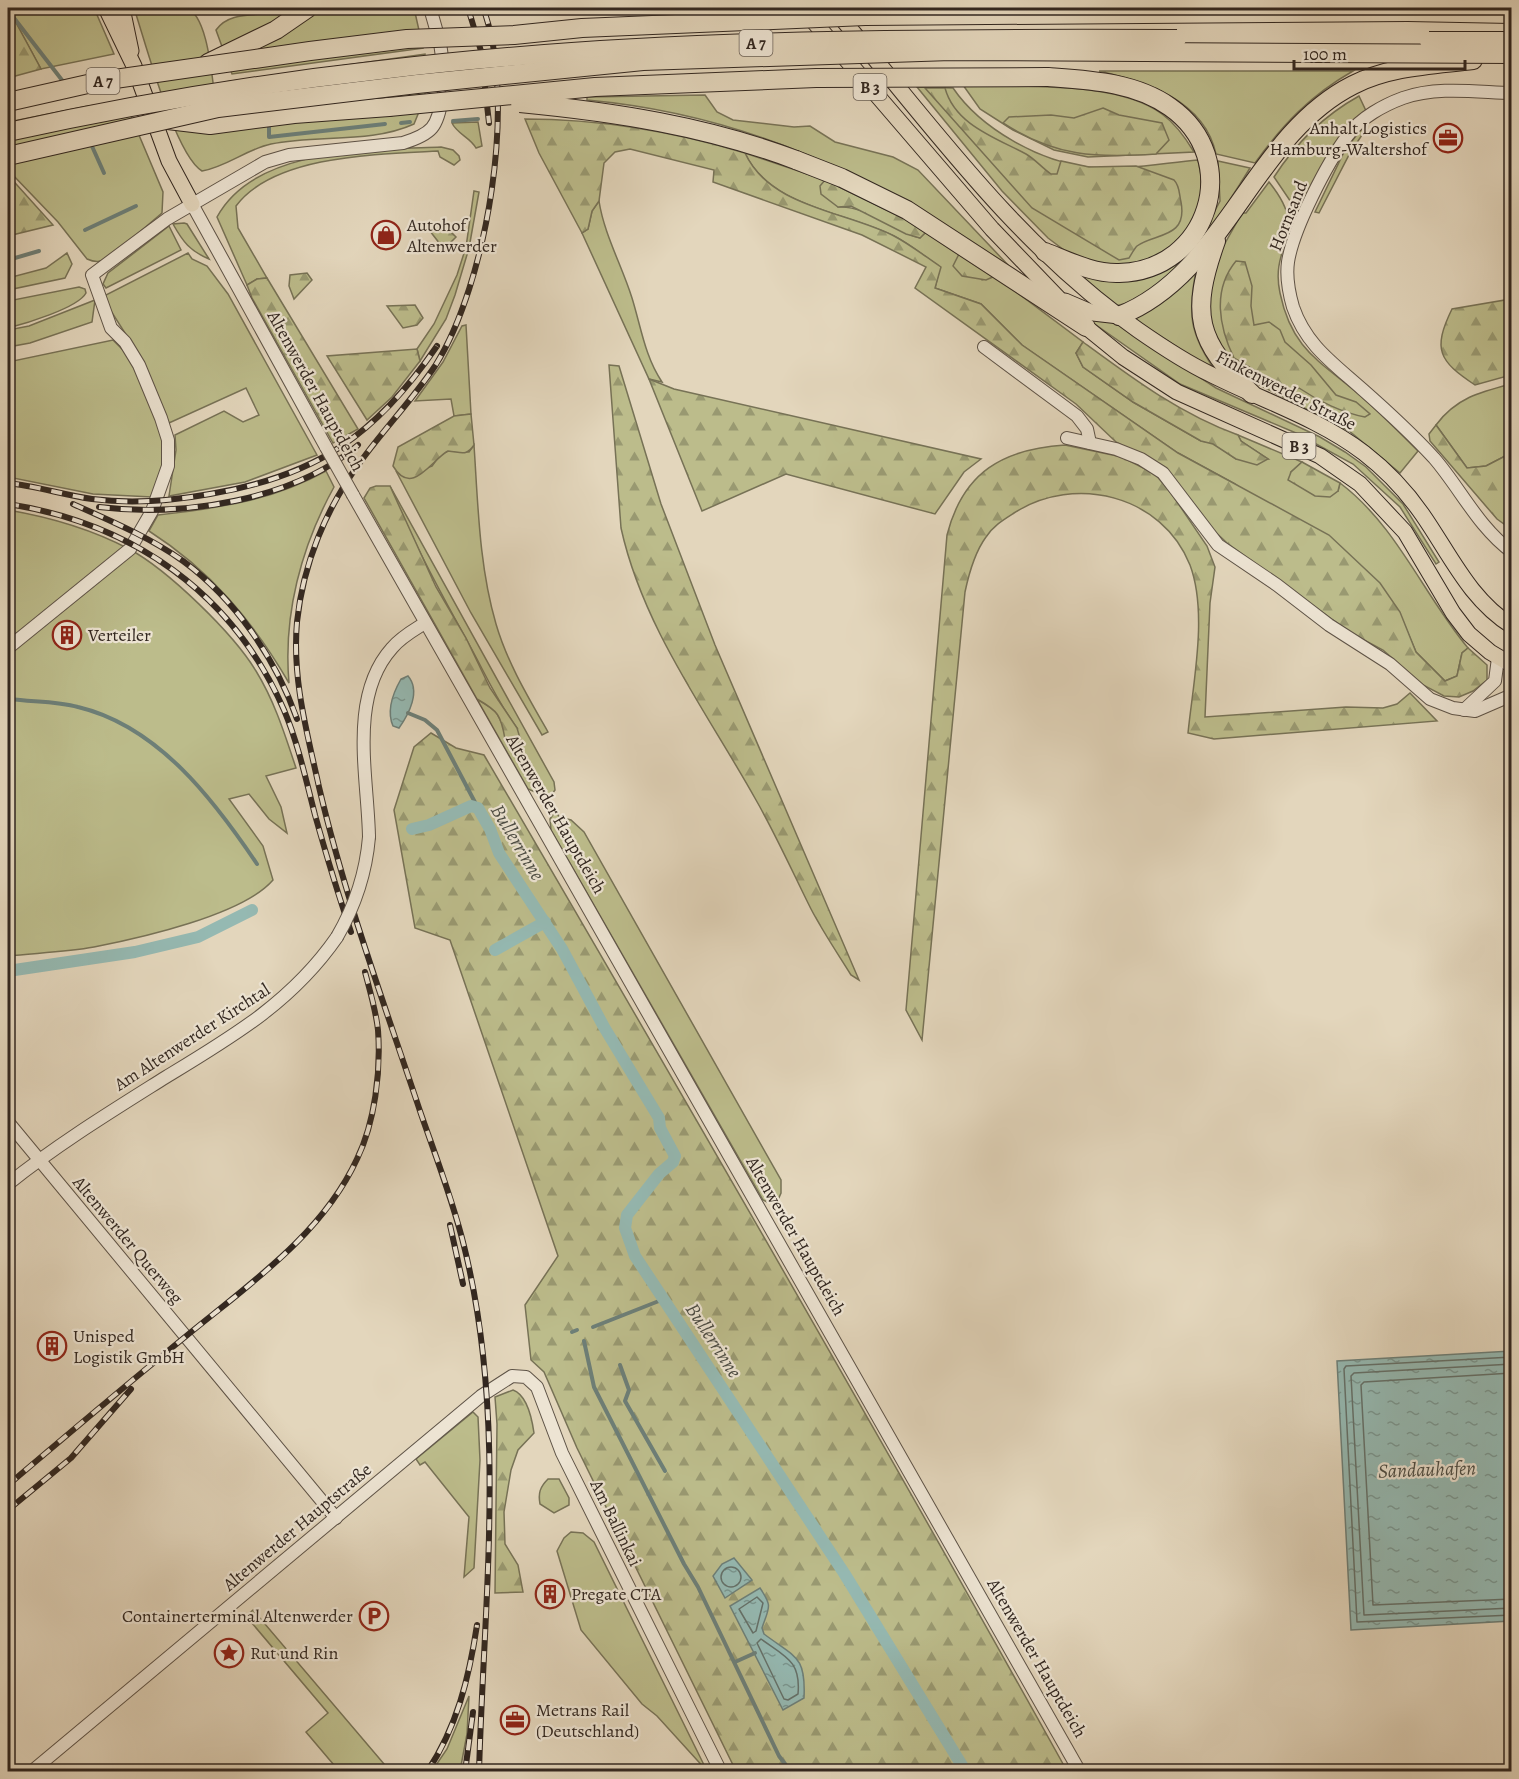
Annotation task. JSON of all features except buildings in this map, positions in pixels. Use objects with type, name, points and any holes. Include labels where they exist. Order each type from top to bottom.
[{"type":"highway","points":[[200,67],[276,30],[308,8]]},
{"type":"highway","points":[[1390,8],[1408,12]]},
{"type":"highway","name":"A 7","points":[[8,102],[101,81],[407,39],[686,23],[865,16],[1408,12],[1512,14]]},
{"type":"highway","name":"A 7","points":[[8,132],[110,110],[272,84],[382,69],[583,51],[864,40],[1512,41]]},
{"type":"highway","name":"A 7","points":[[8,156],[218,108],[337,93],[643,62],[951,51],[1512,55]]},
{"type":"highway","points":[[1119,316],[1140,306],[1193,261],[1222,227],[1296,128],[1324,103],[1353,85],[1394,71],[1512,55]]},
{"type":"highway","points":[[160,120],[210,125],[294,114],[595,87],[816,78],[1048,77],[1091,80],[1132,89],[1151,96],[1184,118],[1204,149],[1210,169],[1210,197],[1201,223],[1185,245],[1170,258],[1151,269],[1118,273],[1100,271],[1045,252]]},
{"type":"highway","points":[[479,99],[618,113],[737,140],[796,160],[842,178],[906,210],[1086,327]]},
{"type":"highway","points":[[1222,227],[1201,293],[1202,322],[1217,357],[1252,393]]},
{"type":"main road","points":[[106,8],[134,66],[162,146],[192,204]]},
{"type":"main road","points":[[122,8],[134,66]]},
{"type":"main road","name":"Finkenwerder Straße","points":[[802,8],[985,222],[1086,327],[1123,357],[1177,392],[1320,456],[1360,484],[1405,532],[1461,624],[1477,642],[1505,661]]},
{"type":"main road","name":"Finkenwerder Straße","points":[[833,8],[976,180],[1045,252],[1119,316],[1189,362],[1320,426],[1377,464],[1412,500],[1475,596],[1512,626]]},
{"type":"main road","name":"Finkenwerder Straße","points":[[1060,298],[1093,313],[1119,316]]},
{"type":"street","points":[[8,648],[130,549],[140,535],[156,502],[168,466],[168,440],[138,365],[125,342],[111,328],[92,275],[192,204],[278,157],[403,143],[430,132],[437,123],[444,79],[440,43],[430,8]]},
{"type":"street","name":"Hornsand","points":[[1512,93],[1434,91],[1405,98],[1381,108],[1361,122],[1348,134],[1328,169],[1301,222],[1288,263],[1288,280],[1293,306],[1313,346],[1417,441],[1440,465],[1485,527],[1512,552]]},
{"type":"street","name":"Altenwerder Hauptdeich","points":[[192,204],[425,623],[1080,1772]]},
{"type":"street","points":[[984,347],[1077,416],[1087,429],[1090,443]]},
{"type":"street","points":[[1067,438],[1141,459],[1163,473],[1218,545],[1278,585],[1329,625],[1390,664],[1430,699],[1444,706],[1479,711],[1512,695]]},
{"type":"street","name":"Am Altenwerder Kirchtal","points":[[8,1184],[38,1160],[266,1013],[305,978],[337,937],[349,915],[362,881],[369,837],[364,732],[371,686],[392,648],[425,623]]},
{"type":"street","name":"Finkenwerder Straße","points":[[1464,710],[1495,681],[1505,661]]},
{"type":"street","name":"Altenwerder Querweg","points":[[8,1122],[336,1518]]},
{"type":"street","name":"Am Ballinkai","points":[[502,1380],[522,1376],[537,1387],[562,1453],[720,1772]]},
{"type":"street","name":"Altenwerder Hauptstraße","points":[[31,1772],[502,1380]]},
{"type":"green space","points":[[174,6],[186,8],[193,13],[199,22],[208,48],[215,98],[225,82],[425,54],[425,97],[414,124],[397,130],[362,136],[307,139],[271,144],[220,166],[202,171],[192,161],[172,121],[134,8]]},
{"type":"green space","points":[[8,8],[94,8],[114,54],[41,69]]},
{"type":"green space","points":[[8,8],[41,69],[8,78]]},
{"type":"green space","points":[[288,8],[414,8],[423,48],[232,74],[216,30],[223,23],[240,16],[270,13]]},
{"type":"green space","points":[[1099,71],[1353,71],[1324,90],[1299,111],[1255,163],[1216,154],[1209,135],[1199,120],[1171,96],[1136,81]]},
{"type":"green space","points":[[963,85],[1066,88],[1119,96],[1142,103],[1162,114],[1180,131],[1194,152],[1088,157],[1054,150],[1013,130],[980,109]]},
{"type":"green space","points":[[917,87],[953,88],[979,117],[1013,141],[1069,164],[1115,168],[1198,160],[1201,175],[1201,202],[1191,228],[1167,254],[1119,268],[1072,256],[1048,238],[1002,191]]},
{"type":"green space","points":[[925,88],[945,88],[950,101],[967,121],[1029,156],[1051,174],[1057,174],[1061,161],[1089,167],[1136,166],[1174,180],[1181,202],[1182,214],[1179,223],[1168,233],[1137,246],[1129,258],[1119,260],[1032,208]]},
{"type":"green space","points":[[705,95],[717,112],[733,120],[794,127],[810,126],[835,142],[893,157],[918,170],[1009,266],[810,156],[783,145],[701,119],[644,107],[587,100],[587,97]]},
{"type":"green space","points":[[1359,96],[1367,113],[1299,214],[1274,177],[1311,131],[1334,112]]},
{"type":"green space","points":[[125,102],[163,192],[162,213],[109,258],[93,261],[87,259],[58,222],[12,174],[8,165],[8,122],[88,106]]},
{"type":"green space","points":[[1103,108],[1119,115],[1162,123],[1169,140],[1156,154],[1095,155],[1059,149],[1041,143],[1003,123],[1009,117],[1051,115],[1074,118]]},
{"type":"green space","points":[[525,119],[581,121],[636,128],[690,138],[745,153],[757,171],[772,186],[790,197],[894,236],[941,267],[935,288],[981,304],[1022,345],[1178,453],[1329,535],[1380,583],[1400,612],[1416,652],[1445,681],[1457,676],[1462,653],[1468,648],[1487,665],[1487,680],[1473,691],[1459,697],[1444,696],[1423,685],[1383,650],[1351,633],[1227,543],[1208,525],[1169,472],[1116,442],[1076,404],[915,288],[926,267],[862,235],[713,182],[714,170],[630,149],[615,152],[604,163],[599,201],[592,211],[588,229],[582,233],[539,153]]},
{"type":"green space","points":[[478,122],[482,146],[476,148],[452,123]]},
{"type":"green space","points":[[1363,127],[1366,129],[1350,153],[1319,213],[1315,212],[1345,150]]},
{"type":"green space","points":[[441,147],[453,150],[460,160],[454,165],[440,157],[438,151],[358,156],[301,167],[275,176],[253,189],[236,206],[238,228],[267,278],[257,279],[247,285],[217,217],[235,194],[258,177],[286,165],[317,157],[382,149]]},
{"type":"green space","points":[[745,153],[825,180],[838,207],[859,210],[920,238],[928,230],[958,249],[982,280],[995,276],[1083,342],[1076,353],[1083,367],[1133,402],[1201,441],[1213,443],[1236,459],[1268,459],[1241,441],[1238,435],[1302,462],[1291,472],[1338,491],[1340,483],[1378,519],[1468,648],[1462,653],[1457,676],[1445,681],[1416,652],[1399,612],[1235,484],[1178,453],[1022,345],[981,304],[935,288],[940,267],[894,236],[790,197],[757,171]]},
{"type":"green space","points":[[1218,161],[1250,168],[1210,229],[1175,270],[1156,287],[1136,299],[1115,306],[1075,272],[1106,279],[1132,280],[1147,278],[1182,260],[1205,229],[1220,201]]},
{"type":"green space","points":[[8,175],[53,225],[8,236]]},
{"type":"green space","points":[[825,180],[928,230],[920,238],[906,234],[851,206],[838,207],[821,194],[820,186]]},
{"type":"green space","points":[[1269,182],[1281,200],[1287,215],[1288,227],[1278,276],[1285,313],[1292,329],[1310,354],[1362,397],[1418,451],[1400,473],[1349,431],[1236,373],[1206,320],[1215,261],[1242,213],[1246,213]]},
{"type":"green space","points":[[474,191],[479,192],[469,248],[455,295],[446,319],[420,361],[417,349],[434,324],[457,275],[466,247]]},
{"type":"green space","points":[[599,201],[605,226],[632,298],[647,352],[662,382],[649,379],[582,233],[588,229],[592,211]]},
{"type":"green space","points":[[173,224],[187,224],[209,259],[188,245]]},
{"type":"green space","points":[[169,226],[181,250],[106,288],[103,284],[108,273]]},
{"type":"green space","points":[[426,226],[446,227],[456,237],[444,249]]},
{"type":"green space","points":[[960,252],[995,276],[986,280],[962,276],[953,266]]},
{"type":"green space","points":[[67,253],[72,264],[65,278],[8,290],[8,278],[46,268]]},
{"type":"green space","points":[[188,253],[192,259],[207,266],[228,294],[317,455],[245,482],[169,496],[176,450],[175,435],[224,411],[243,422],[259,415],[246,388],[169,423],[134,347],[102,297]]},
{"type":"green space","points":[[1236,261],[1245,262],[1252,286],[1251,306],[1254,325],[1269,322],[1280,330],[1285,342],[1311,365],[1336,395],[1356,402],[1370,414],[1365,417],[1339,409],[1299,388],[1291,392],[1234,358],[1225,334],[1220,309],[1223,284]]},
{"type":"green space","points":[[1197,266],[1192,297],[1193,323],[1201,346],[1217,373],[1132,318]]},
{"type":"green space","points":[[307,273],[312,280],[294,299],[289,286],[290,275]]},
{"type":"green space","points":[[267,278],[358,429],[333,443],[252,298],[247,285],[257,279]]},
{"type":"green space","points":[[79,287],[85,289],[86,293],[73,304],[50,315],[8,328],[8,301]]},
{"type":"green space","points":[[1511,299],[1511,375],[1475,385],[1453,369],[1442,353],[1442,335],[1446,323],[1452,309]]},
{"type":"green space","points":[[95,300],[92,322],[30,343],[8,347],[8,330],[29,326]]},
{"type":"green space","points":[[415,305],[423,318],[417,325],[403,328],[387,306]]},
{"type":"green space","points":[[1089,320],[1116,322],[1216,388],[1320,437],[1345,452],[1366,467],[1403,504],[1439,562],[1436,564],[1400,507],[1353,464],[1296,433],[1180,384]]},
{"type":"green space","points":[[466,325],[471,414],[454,416],[451,399],[415,401],[443,362],[462,326]]},
{"type":"green space","points":[[113,340],[128,355],[153,410],[167,455],[152,497],[93,494],[8,477],[8,362]]},
{"type":"green space","points":[[1083,342],[1157,394],[1196,417],[1238,435],[1241,441],[1268,459],[1257,465],[1236,459],[1213,444],[1201,441],[1133,402],[1083,367],[1076,353]]},
{"type":"green space","points":[[417,349],[420,361],[392,397],[367,420],[327,356]]},
{"type":"green space","points":[[609,365],[619,366],[661,504],[715,645],[859,980],[851,975],[816,918],[763,813],[678,668],[644,600],[621,528]]},
{"type":"green space","points":[[649,379],[674,389],[981,459],[964,472],[935,514],[786,474],[702,511]]},
{"type":"green space","points":[[1511,384],[1511,453],[1486,466],[1467,468],[1436,425],[1452,408],[1469,397]]},
{"type":"green space","points":[[471,414],[474,445],[468,451],[463,453],[448,451],[422,474],[415,477],[407,478],[400,475],[393,466],[398,447],[454,416]]},
{"type":"green space","points":[[1436,425],[1467,468],[1486,466],[1511,453],[1511,529],[1497,519],[1430,441],[1429,434]]},
{"type":"green space","points":[[474,445],[480,535],[490,602],[512,666],[548,732],[542,735],[471,613],[396,471],[403,476],[432,466],[440,455],[448,451],[469,452]]},
{"type":"green space","points":[[1065,445],[1122,457],[1155,474],[1171,493],[1207,546],[1215,567],[1210,603],[1205,717],[1346,707],[1383,708],[1397,704],[1410,693],[1437,721],[1214,739],[1188,733],[1198,648],[1198,604],[1190,565],[1177,541],[1159,522],[1138,508],[1114,498],[1089,494],[1063,495],[1038,501],[1014,513],[995,526],[982,543],[973,563],[965,592],[922,1040],[906,1010],[947,535],[963,495],[989,468],[1023,452]]},
{"type":"green space","points":[[1302,462],[1340,483],[1338,491],[1330,497],[1315,496],[1288,480],[1291,472]]},
{"type":"green space","points":[[326,471],[334,487],[312,533],[297,582],[289,632],[289,683],[261,639],[228,598],[192,562],[149,531],[158,515],[245,502],[285,490]]},
{"type":"green space","points":[[390,486],[554,782],[555,790],[549,798],[528,789],[477,699],[495,710],[503,725],[517,728],[495,694],[435,581]]},
{"type":"green space","points":[[390,486],[436,587],[466,638],[490,688],[517,728],[523,748],[520,751],[505,739],[497,714],[477,699],[364,498],[370,488]]},
{"type":"green space","points":[[8,510],[39,516],[85,530],[115,542],[145,559],[180,587],[216,621],[256,671],[284,731],[296,768],[266,776],[281,807],[287,833],[269,819],[249,794],[229,799],[263,846],[273,880],[259,893],[215,914],[137,938],[83,949],[8,956]]},
{"type":"green space","points":[[431,733],[456,748],[484,755],[778,1262],[1067,1771],[736,1771],[577,1448],[544,1372],[531,1360],[525,1305],[558,1256],[450,940],[415,928],[394,810],[414,747]]},
{"type":"green space","points":[[556,810],[559,817],[571,820],[584,832],[781,1180],[781,1193],[778,1200],[769,1203],[763,1200],[551,830],[550,819]]},
{"type":"green space","points":[[513,1390],[525,1402],[534,1433],[518,1450],[511,1470],[504,1512],[505,1544],[518,1565],[523,1592],[495,1593],[497,1424],[495,1397]]},
{"type":"green space","points":[[473,1412],[478,1417],[480,1460],[474,1568],[464,1577],[469,1517],[425,1462],[420,1465],[416,1459]]},
{"type":"green space","points":[[548,1479],[559,1479],[569,1498],[569,1505],[554,1513],[540,1504],[540,1490]]},
{"type":"green space","points":[[571,1532],[583,1533],[594,1542],[707,1771],[657,1716],[642,1704],[581,1630],[557,1551],[564,1538]]},
{"type":"green space","points":[[253,1610],[390,1771],[339,1771],[306,1732],[328,1713],[246,1616]]},
{"type":"green space","points":[[469,1696],[467,1734],[460,1771],[432,1771],[447,1749]]},
{"type":"water","points":[[408,676],[412,682],[414,695],[410,709],[399,728],[393,726],[391,720],[391,702],[401,679]]},
{"type":"water","name":"Sandauhafen","points":[[1511,1351],[1511,1621],[1351,1630],[1337,1361]]},
{"type":"water","points":[[734,1558],[752,1580],[725,1598],[713,1576],[722,1564]]},
{"type":"water","points":[[760,1588],[768,1603],[768,1611],[762,1628],[764,1634],[797,1659],[803,1674],[804,1698],[783,1710],[730,1606]]},
{"type":"waterway","points":[[8,15],[14,18],[65,84]]},
{"type":"waterway","points":[[453,121],[478,119]]},
{"type":"waterway","points":[[269,122],[269,137],[385,124]]},
{"type":"waterway","points":[[401,123],[410,122]]},
{"type":"waterway","points":[[91,144],[104,173]]},
{"type":"waterway","points":[[85,230],[136,206]]},
{"type":"waterway","points":[[8,260],[39,251]]},
{"type":"waterway","points":[[10,699],[78,707],[107,717],[134,731],[158,748],[203,791],[257,864]]},
{"type":"waterway","points":[[408,713],[425,720],[437,730],[478,808]]},
{"type":"waterway","name":"Bullerrinne","points":[[412,829],[429,825],[471,806],[478,808],[490,829],[499,853],[562,949],[604,1027],[659,1118],[660,1128],[675,1156],[673,1162],[659,1174],[627,1215],[625,1228],[635,1256],[844,1573],[966,1772]]},
{"type":"waterway","points":[[8,971],[135,952],[198,937],[252,910]]},
{"type":"waterway","name":"Bullerrinne","points":[[495,950],[545,922]]},
{"type":"waterway","points":[[593,1327],[664,1299]]},
{"type":"waterway","points":[[572,1332],[577,1330]]},
{"type":"waterway","points":[[584,1341],[594,1387],[684,1564],[698,1587],[779,1756],[791,1772]]},
{"type":"waterway","points":[[620,1365],[629,1390],[625,1401],[665,1471]]},
{"type":"waterway","points":[[735,1662],[755,1653]]},
{"type":"railway","points":[[468,8],[481,51],[489,123]]},
{"type":"railway","points":[[479,1772],[490,1508],[485,1376],[477,1311],[455,1212],[366,952],[329,828],[305,726],[296,643],[300,600],[305,579],[327,517],[348,479],[435,366],[453,331],[469,288],[482,241],[492,190],[497,140],[498,91],[493,46],[483,8]]},
{"type":"railway","points":[[8,483],[92,499],[137,501],[210,494],[282,476],[313,463],[341,447],[367,427],[391,404],[437,346]]},
{"type":"railway","points":[[99,507],[131,510],[165,509],[200,507],[235,501],[302,480],[332,464],[358,445]]},
{"type":"railway","points":[[8,504],[53,514],[96,528],[136,547],[173,570],[207,598],[237,631],[263,668],[289,723],[351,932]]},
{"type":"railway","points":[[73,504],[157,544],[183,561],[220,593],[252,632],[278,674],[297,719]]},
{"type":"railway","points":[[8,1485],[258,1278],[282,1257],[324,1212],[357,1159],[368,1129],[375,1096],[379,1062],[378,1030],[365,972]]},
{"type":"railway","points":[[450,1225],[463,1284]]},
{"type":"railway","points":[[8,1510],[71,1458],[131,1389]]},
{"type":"railway","points":[[427,1772],[454,1720],[466,1683],[477,1625]]},
{"type":"railway","points":[[465,1772],[473,1712]]},
{"type":"place","name":"Anhalt Logistics Hamburg-Waltershof","points":[[1448,138]]},
{"type":"place","name":"Autohof Altenwerder","points":[[386,235]]},
{"type":"place","name":"Verteiler","points":[[67,635]]},
{"type":"place","name":"Unisped Logistik GmbH","points":[[52,1346]]},
{"type":"place","name":"Pregate CTA","points":[[550,1594]]},
{"type":"place","name":"Containerterminal Altenwerder","points":[[374,1616]]},
{"type":"place","name":"Rut und Rin","points":[[229,1653]]},
{"type":"place","name":"Metrans Rail (Deutschland)","points":[[515,1720]]}]
